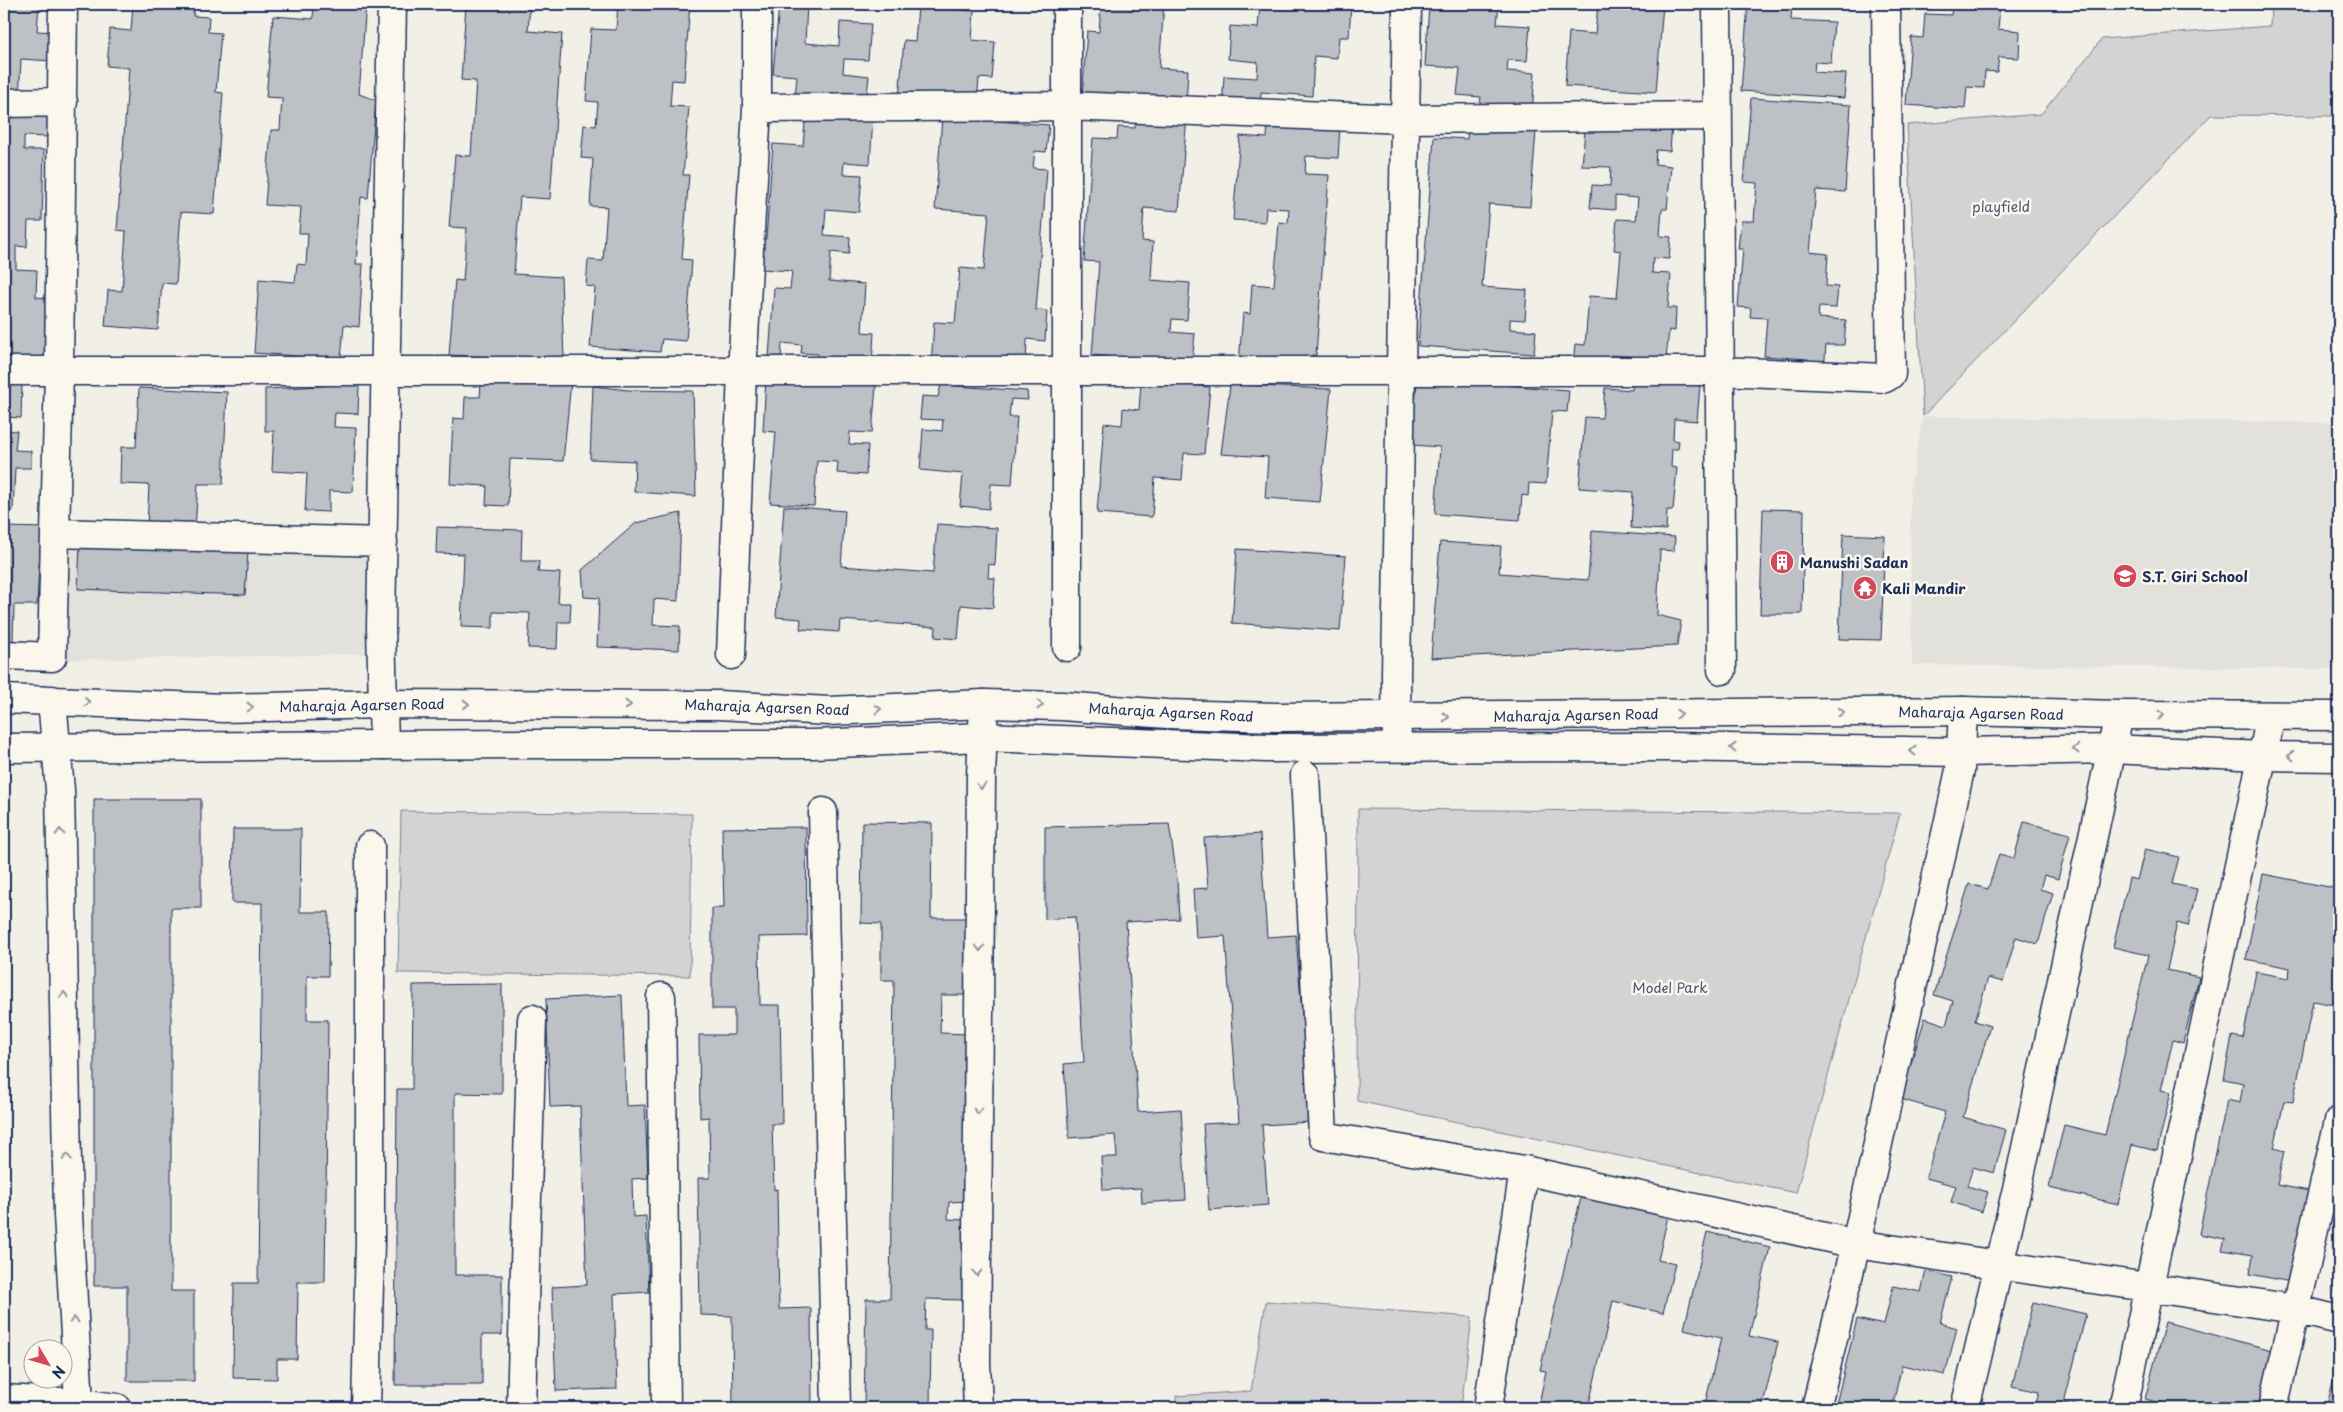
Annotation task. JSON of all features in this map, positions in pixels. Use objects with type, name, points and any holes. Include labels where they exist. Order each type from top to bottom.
[{"type":"street","points":[[4,655],[52,656],[59,371],[63,4]]},
{"type":"street","points":[[384,745],[382,704],[383,542],[392,4]]},
{"type":"street","points":[[731,655],[742,372],[757,108],[758,4]]},
{"type":"street","points":[[1066,4],[1066,647]]},
{"type":"street","points":[[1397,746],[1396,674],[1407,4]]},
{"type":"street","points":[[1717,4],[1722,670]]},
{"type":"street","points":[[4,371],[1720,371],[1885,378],[1891,374],[1886,4]]},
{"type":"street","points":[[4,104],[63,102]]},
{"type":"street","points":[[757,108],[1067,106],[1405,119],[1718,116]]},
{"type":"street","points":[[55,533],[383,542]]},
{"type":"street","name":"Maharaja Agarsen Road","points":[[4,700],[52,700],[224,708],[382,704],[718,705],[829,711],[984,704],[1062,706],[1167,714],[1277,717],[1963,711],[2119,715],[2339,716]]},
{"type":"street","points":[[52,700],[60,790],[68,1215],[79,1403]]},
{"type":"street","points":[[978,1408],[976,1344],[982,737],[984,704]]},
{"type":"street","points":[[1816,1408],[1856,1244],[1960,770],[1963,711]]},
{"type":"street","points":[[1770,749],[1772,713]]},
{"type":"street","points":[[1965,1408],[2000,1266],[2119,715]]},
{"type":"street","points":[[2123,1408],[2271,716]]},
{"type":"street","points":[[4,748],[813,744],[982,737],[1266,748],[1397,746],[1961,752],[2111,749],[2263,756],[2339,756]]},
{"type":"street","points":[[1305,775],[1324,1136],[1524,1170],[1856,1244],[2295,1309],[2339,1320]]},
{"type":"street","points":[[823,812],[836,1408]]},
{"type":"street","points":[[366,1408],[370,1241],[370,846]]},
{"type":"street","points":[[661,997],[666,1408]]},
{"type":"street","points":[[521,1408],[532,1019]]},
{"type":"street","points":[[2273,1408],[2339,1121]]},
{"type":"street","points":[[1488,1408],[1524,1170]]},
{"type":"street","points":[[4,1400],[79,1403],[117,1408]]},
{"type":"shaded area","name":"S.T. Giri School","points":[[1923,416],[2339,423],[2339,669],[1912,665],[1910,487]]},
{"type":"shaded area","points":[[61,541],[367,549],[366,654],[58,660]]},
{"type":"green space","name":"playfield","points":[[2271,4],[2339,4],[2339,116],[2211,115],[1923,416],[1907,125],[2041,114],[2102,39],[2270,26]]},
{"type":"green space","name":"Model Park","points":[[1358,809],[1900,813],[1796,1193],[1357,1101]]},
{"type":"green space","points":[[401,811],[692,814],[690,976],[398,973]]},
{"type":"green space","points":[[1266,1301],[1472,1317],[1461,1408],[1176,1408],[1176,1396],[1251,1391]]},
{"type":"building","points":[[4,4],[39,4],[37,31],[54,32],[52,61],[21,59],[19,100],[4,99]]},
{"type":"building","points":[[133,4],[194,4],[193,16],[209,17],[208,32],[221,33],[216,92],[223,93],[214,214],[181,212],[176,284],[162,283],[158,330],[105,326],[108,290],[122,291],[126,231],[117,230],[129,68],[107,66],[110,29],[131,31]]},
{"type":"building","points":[[314,4],[366,4],[359,94],[376,100],[368,198],[361,197],[356,264],[363,264],[359,327],[344,325],[341,359],[254,353],[259,279],[295,282],[297,264],[306,265],[308,233],[299,233],[301,207],[265,205],[271,130],[280,130],[282,98],[266,97],[273,16],[313,19]]},
{"type":"building","points":[[466,4],[530,4],[528,31],[562,34],[550,199],[520,197],[514,274],[561,277],[564,359],[449,355],[455,280],[463,281],[467,228],[449,227],[455,155],[471,156],[476,81],[461,80]]},
{"type":"building","points":[[618,4],[690,4],[684,81],[672,80],[670,106],[689,107],[683,175],[689,175],[682,259],[692,260],[686,341],[662,339],[660,352],[590,347],[595,287],[586,286],[588,260],[603,261],[607,207],[590,206],[593,159],[581,158],[584,125],[596,126],[598,102],[586,101],[591,29],[616,30]]},
{"type":"building","points":[[779,4],[807,4],[805,43],[839,46],[840,22],[871,24],[868,60],[844,59],[843,73],[869,76],[866,103],[795,98],[797,76],[773,74]]},
{"type":"building","points":[[1101,4],[1164,4],[1159,68],[1188,70],[1186,105],[1082,98],[1087,31],[1099,32]]},
{"type":"building","points":[[1260,4],[1351,4],[1349,37],[1339,37],[1337,58],[1314,56],[1312,96],[1261,92],[1260,111],[1222,108],[1224,76],[1257,78],[1258,62],[1228,59],[1230,26],[1258,28]]},
{"type":"building","points":[[1429,4],[1499,4],[1497,24],[1530,26],[1527,61],[1508,60],[1507,71],[1535,73],[1532,113],[1479,109],[1481,97],[1457,95],[1460,68],[1425,66]]},
{"type":"building","points":[[1598,4],[1663,4],[1656,92],[1565,86],[1569,32],[1595,34]]},
{"type":"building","points":[[1748,4],[1792,4],[1791,20],[1834,22],[1831,63],[1815,62],[1814,72],[1846,74],[1844,98],[1741,91]]},
{"type":"building","points":[[1952,4],[2000,6],[1998,29],[2020,31],[2019,58],[1999,57],[1997,72],[1985,71],[1984,88],[1967,87],[1965,109],[1906,105],[1911,37],[1923,38],[1925,14],[1951,15]]},
{"type":"building","points":[[918,7],[974,11],[972,40],[995,42],[992,79],[979,78],[977,104],[899,98],[904,40],[915,41]]},
{"type":"building","points":[[1751,98],[1851,105],[1845,192],[1816,190],[1810,252],[1828,254],[1826,286],[1838,287],[1836,308],[1819,307],[1818,318],[1846,320],[1844,345],[1826,345],[1824,371],[1807,370],[1808,359],[1764,356],[1767,318],[1750,317],[1751,308],[1738,307],[1743,249],[1738,249],[1741,221],[1754,221],[1757,183],[1744,182]]},
{"type":"building","points":[[4,105],[50,107],[49,137],[24,136],[24,150],[44,150],[42,221],[28,221],[27,247],[16,246],[16,269],[37,270],[36,297],[46,298],[44,360],[4,359]]},
{"type":"building","points":[[806,112],[873,117],[870,164],[844,162],[843,174],[862,175],[859,212],[826,209],[824,235],[850,237],[849,254],[831,252],[829,281],[865,284],[862,332],[874,333],[872,365],[817,361],[818,354],[801,353],[802,345],[782,343],[781,359],[769,357],[774,288],[790,289],[792,271],[760,269],[762,238],[766,239],[773,144],[803,146]]},
{"type":"building","points":[[1136,113],[1187,117],[1179,211],[1144,208],[1142,241],[1153,242],[1151,280],[1190,283],[1187,320],[1172,319],[1171,332],[1195,334],[1192,362],[1092,355],[1099,262],[1084,261],[1093,138],[1117,139],[1118,127],[1135,128]]},
{"type":"building","points":[[942,117],[1049,125],[1046,152],[1035,151],[1033,168],[1047,169],[1036,310],[1047,311],[1045,341],[1027,339],[1026,364],[931,365],[934,322],[955,323],[960,268],[984,270],[989,213],[935,209]]},
{"type":"building","points":[[1586,118],[1672,124],[1670,151],[1656,150],[1655,164],[1671,166],[1667,209],[1662,209],[1660,236],[1671,237],[1669,259],[1653,258],[1652,273],[1671,274],[1668,308],[1676,308],[1675,331],[1669,330],[1666,359],[1611,355],[1610,366],[1573,364],[1575,344],[1585,345],[1589,296],[1617,298],[1621,251],[1614,250],[1617,219],[1636,220],[1638,198],[1615,196],[1615,210],[1590,208],[1592,185],[1610,186],[1611,167],[1582,166]]},
{"type":"building","points":[[1268,121],[1340,126],[1338,158],[1306,156],[1305,174],[1329,175],[1316,355],[1312,355],[1311,370],[1239,363],[1243,313],[1250,314],[1252,284],[1274,286],[1279,222],[1288,223],[1289,209],[1266,208],[1265,222],[1233,220],[1240,136],[1267,138]]},
{"type":"building","points":[[1468,126],[1536,131],[1530,207],[1489,204],[1482,287],[1527,290],[1525,320],[1510,319],[1510,329],[1536,331],[1534,354],[1418,346],[1434,137],[1467,139]]},
{"type":"building","points":[[766,378],[876,386],[872,433],[850,432],[849,444],[868,445],[866,475],[837,473],[838,462],[817,461],[814,506],[770,503],[776,432],[763,431]]},
{"type":"building","points":[[1417,379],[1569,390],[1567,412],[1552,411],[1546,484],[1529,483],[1528,496],[1522,495],[1520,520],[1435,514],[1440,447],[1412,445]]},
{"type":"building","points":[[1633,381],[1700,386],[1697,421],[1674,419],[1673,440],[1679,441],[1678,449],[1672,449],[1671,467],[1677,468],[1673,510],[1667,510],[1666,530],[1631,528],[1633,492],[1579,488],[1585,417],[1602,418],[1605,388],[1632,390]]},
{"type":"building","points":[[481,382],[571,382],[563,461],[510,459],[508,506],[486,505],[487,486],[450,484],[453,418],[464,419],[465,397],[480,397]]},
{"type":"building","points":[[1141,382],[1210,387],[1204,454],[1184,453],[1182,480],[1155,478],[1152,517],[1097,513],[1104,423],[1122,425],[1123,408],[1139,410]]},
{"type":"building","points":[[4,384],[22,384],[21,418],[6,417],[5,430],[17,431],[15,450],[31,451],[31,468],[15,468],[13,511],[4,511]]},
{"type":"building","points":[[359,384],[358,414],[335,413],[334,427],[356,428],[353,492],[329,491],[329,512],[305,511],[307,473],[272,471],[274,431],[265,431],[265,389]]},
{"type":"building","points":[[941,385],[1027,391],[1028,400],[1011,399],[1009,417],[1017,417],[1012,485],[991,484],[989,509],[960,506],[963,474],[920,470],[923,429],[942,431],[943,420],[920,419],[922,396],[938,397]]},
{"type":"building","points":[[1230,385],[1331,389],[1320,502],[1265,498],[1268,457],[1221,454]]},
{"type":"building","points":[[593,386],[628,390],[693,391],[696,496],[634,492],[635,461],[590,459]]},
{"type":"building","points":[[139,388],[227,392],[223,484],[198,484],[195,529],[147,527],[149,485],[120,484],[121,447],[136,447]]},
{"type":"building","points":[[784,506],[845,511],[841,566],[933,573],[937,524],[997,528],[995,565],[989,564],[988,578],[995,578],[993,608],[961,605],[958,639],[935,637],[936,627],[840,620],[839,632],[800,629],[801,619],[776,617]]},
{"type":"building","name":"Manushi Sadan","points":[[1763,509],[1804,510],[1802,614],[1760,614]]},
{"type":"building","points":[[681,513],[678,601],[654,599],[653,625],[680,626],[679,650],[597,647],[599,598],[584,597],[582,570],[636,523]]},
{"type":"building","points":[[4,527],[46,528],[44,564],[39,564],[37,605],[14,605],[13,642],[4,642]]},
{"type":"building","points":[[437,527],[522,530],[521,561],[539,561],[538,572],[560,573],[558,603],[571,603],[570,622],[558,622],[557,649],[528,648],[530,613],[493,612],[493,628],[461,627],[464,554],[436,553]]},
{"type":"building","points":[[1592,531],[1675,537],[1674,551],[1660,550],[1657,615],[1681,621],[1677,646],[1431,658],[1440,542],[1501,546],[1499,573],[1588,580]]},
{"type":"building","points":[[1843,534],[1885,536],[1881,640],[1839,639]]},
{"type":"building","points":[[80,545],[248,551],[245,595],[78,589]]},
{"type":"building","points":[[1237,549],[1346,556],[1340,631],[1232,623]]},
{"type":"building","points":[[94,799],[201,799],[201,908],[171,908],[171,1291],[194,1291],[194,1381],[127,1381],[127,1286],[94,1286]]},
{"type":"building","points":[[862,822],[932,823],[931,918],[967,918],[966,995],[941,995],[940,1033],[970,1034],[968,1201],[949,1202],[948,1219],[964,1220],[962,1300],[926,1299],[925,1330],[931,1330],[930,1408],[864,1408],[866,1299],[890,1299],[894,980],[881,980],[881,924],[861,923]]},
{"type":"building","points":[[2024,822],[2070,834],[2058,879],[2044,875],[2040,889],[2053,893],[2038,944],[2016,937],[2003,982],[1988,978],[1975,1021],[1990,1026],[1963,1117],[2006,1130],[1994,1173],[1973,1167],[1967,1186],[1988,1192],[1982,1212],[1951,1202],[1956,1186],[1926,1178],[1945,1112],[1900,1099],[1925,1018],[1946,1025],[1953,1001],[1934,995],[1969,884],[1988,889],[1999,854],[2014,858]]},
{"type":"building","points":[[1169,824],[1177,878],[1179,919],[1126,922],[1138,1112],[1181,1109],[1186,1200],[1142,1203],[1141,1188],[1103,1190],[1101,1157],[1117,1157],[1115,1135],[1069,1138],[1064,1064],[1084,1062],[1075,917],[1045,919],[1045,827]]},
{"type":"building","points":[[806,827],[807,936],[759,937],[760,1005],[780,1005],[782,1124],[772,1124],[774,1190],[777,1189],[779,1309],[811,1308],[812,1408],[733,1408],[732,1316],[700,1315],[698,1178],[710,1178],[709,1117],[700,1118],[699,1035],[734,1035],[734,1009],[712,1009],[712,908],[724,908],[722,828]]},
{"type":"building","points":[[233,829],[301,829],[300,912],[329,912],[328,976],[307,976],[307,1020],[328,1020],[325,1282],[298,1282],[297,1359],[277,1359],[277,1379],[233,1378],[234,1283],[258,1283],[262,903],[232,903]]},
{"type":"building","points":[[1260,834],[1267,937],[1296,935],[1310,1122],[1262,1125],[1268,1205],[1209,1210],[1203,1124],[1239,1122],[1225,936],[1196,938],[1193,889],[1208,888],[1204,838]]},
{"type":"building","points":[[2145,849],[2179,857],[2172,884],[2197,889],[2188,926],[2177,923],[2167,970],[2199,977],[2183,1043],[2173,1040],[2161,1090],[2171,1092],[2157,1151],[2132,1145],[2118,1204],[2049,1188],[2064,1125],[2105,1135],[2148,955],[2113,947],[2129,878],[2137,880]]},
{"type":"building","points":[[2263,874],[2339,889],[2339,1006],[2313,1001],[2293,1102],[2284,1101],[2274,1148],[2284,1151],[2277,1185],[2309,1191],[2291,1282],[2250,1274],[2253,1255],[2222,1250],[2225,1239],[2199,1234],[2227,1100],[2240,1103],[2243,1083],[2224,1079],[2232,1036],[2243,1038],[2256,972],[2289,978],[2290,968],[2246,959]]},
{"type":"building","points":[[502,984],[502,1094],[455,1093],[455,1275],[502,1275],[502,1335],[482,1335],[482,1385],[395,1385],[397,1089],[412,1089],[413,985]]},
{"type":"building","points":[[622,995],[626,1106],[645,1105],[648,1178],[632,1179],[633,1217],[646,1216],[649,1292],[614,1294],[617,1389],[556,1391],[552,1287],[587,1285],[580,1106],[550,1107],[546,999]]},
{"type":"building","points":[[1582,1193],[1669,1212],[1658,1260],[1675,1264],[1663,1313],[1613,1301],[1588,1408],[1538,1408],[1546,1371],[1540,1370]]},
{"type":"building","points":[[1707,1232],[1770,1247],[1749,1336],[1778,1342],[1762,1408],[1704,1408],[1721,1338],[1684,1329]]},
{"type":"building","points":[[2339,1236],[2339,1257],[2335,1257]]},
{"type":"building","points":[[1926,1271],[1952,1277],[1940,1323],[1957,1328],[1945,1375],[1902,1365],[1892,1408],[1835,1408],[1857,1319],[1884,1325],[1893,1286],[1921,1292]]},
{"type":"building","points":[[2339,1271],[2339,1293],[2335,1292]]},
{"type":"building","points":[[2033,1302],[2086,1314],[2064,1403],[2088,1408],[2035,1408],[2039,1392],[2012,1386]]},
{"type":"building","points":[[2165,1322],[2276,1351],[2262,1408],[2167,1408],[2168,1405],[2145,1399]]},
{"type":"building","points":[[2335,1376],[2339,1377],[2339,1408],[2326,1408]]},
{"type":"place","name":"Manushi Sadan","points":[[1782,562]]},
{"type":"place","name":"S.T. Giri School","points":[[2125,576]]},
{"type":"place","name":"Kali Mandir","points":[[1865,588]]}]
